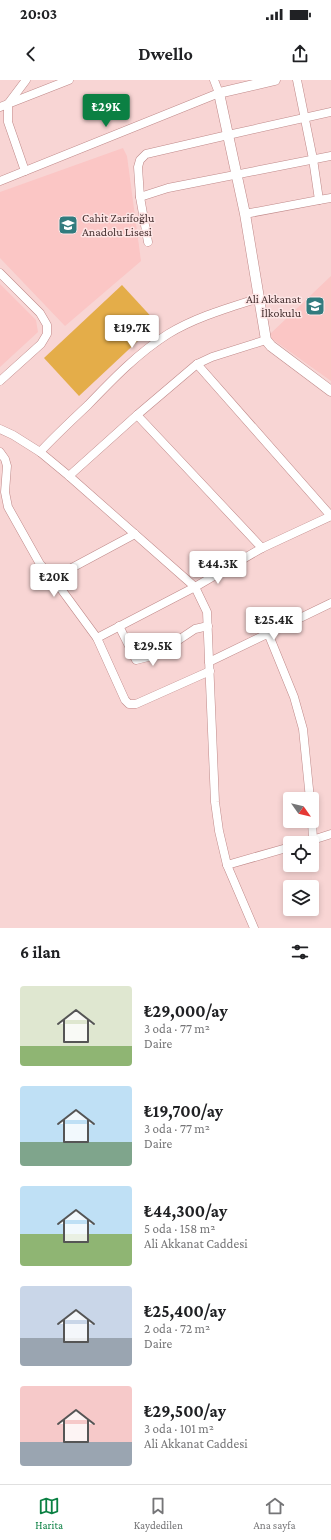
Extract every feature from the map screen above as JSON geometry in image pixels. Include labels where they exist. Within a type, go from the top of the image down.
[{"type":"street","points":[[4,106],[26,80]]},
{"type":"street","points":[[4,106],[69,80]]},
{"type":"street","points":[[214,80],[219,93],[245,214],[266,340],[271,346],[330,390]]},
{"type":"street","points":[[0,181],[219,93],[249,83],[275,80]]},
{"type":"street","points":[[298,80],[319,200]]},
{"type":"street","points":[[4,106],[25,171]]},
{"type":"street","points":[[148,242],[140,196],[138,167],[140,160],[146,154],[331,112]]},
{"type":"street","points":[[140,196],[168,188],[331,156]]},
{"type":"street","points":[[245,214],[331,198]]},
{"type":"street","points":[[0,273],[40,314],[47,324],[47,334],[41,344],[0,381]]},
{"type":"street","points":[[40,452],[135,359],[160,340],[169,334],[211,314],[259,298]]},
{"type":"street","points":[[70,476],[137,415],[197,364],[212,357],[266,340]]},
{"type":"street","points":[[97,638],[195,587],[262,548],[331,516],[197,364]]},
{"type":"street","points":[[137,415],[262,548]]},
{"type":"street","points":[[0,429],[40,452],[70,476],[195,587],[207,612],[215,802],[219,831],[227,865],[254,928]]},
{"type":"street","points":[[0,452],[5,459],[5,492],[8,507],[40,564],[53,578],[97,638],[129,704],[136,704],[210,671]]},
{"type":"street","points":[[53,578],[135,534]]},
{"type":"street","points":[[209,662],[331,603]]},
{"type":"street","points":[[119,626],[136,660],[156,655],[195,629],[208,626]]},
{"type":"street","points":[[268,633],[294,697],[304,729],[309,792]]},
{"type":"street","points":[[319,838],[331,834]]},
{"type":"street","points":[[227,865],[283,849]]},
{"type":"shaded area","name":"Cahit Zarifoğlu Anadolu Lisesi","points":[[123,148],[127,156],[141,261],[65,326],[0,258],[0,192]]},
{"type":"shaded area","name":"Ali Akkanat İlkokulu","points":[[331,276],[331,381],[268,336]]},
{"type":"shaded area","points":[[0,284],[36,320],[38,332],[0,367]]},
{"type":"shaded area","points":[[122,285],[157,323],[79,396],[44,358]]},
{"type":"place","name":"Cahit Zarifoğlu Anadolu Lisesi","points":[[68,225]]},
{"type":"place","name":"Ali Akkanat İlkokulu","points":[[315,306]]}]
